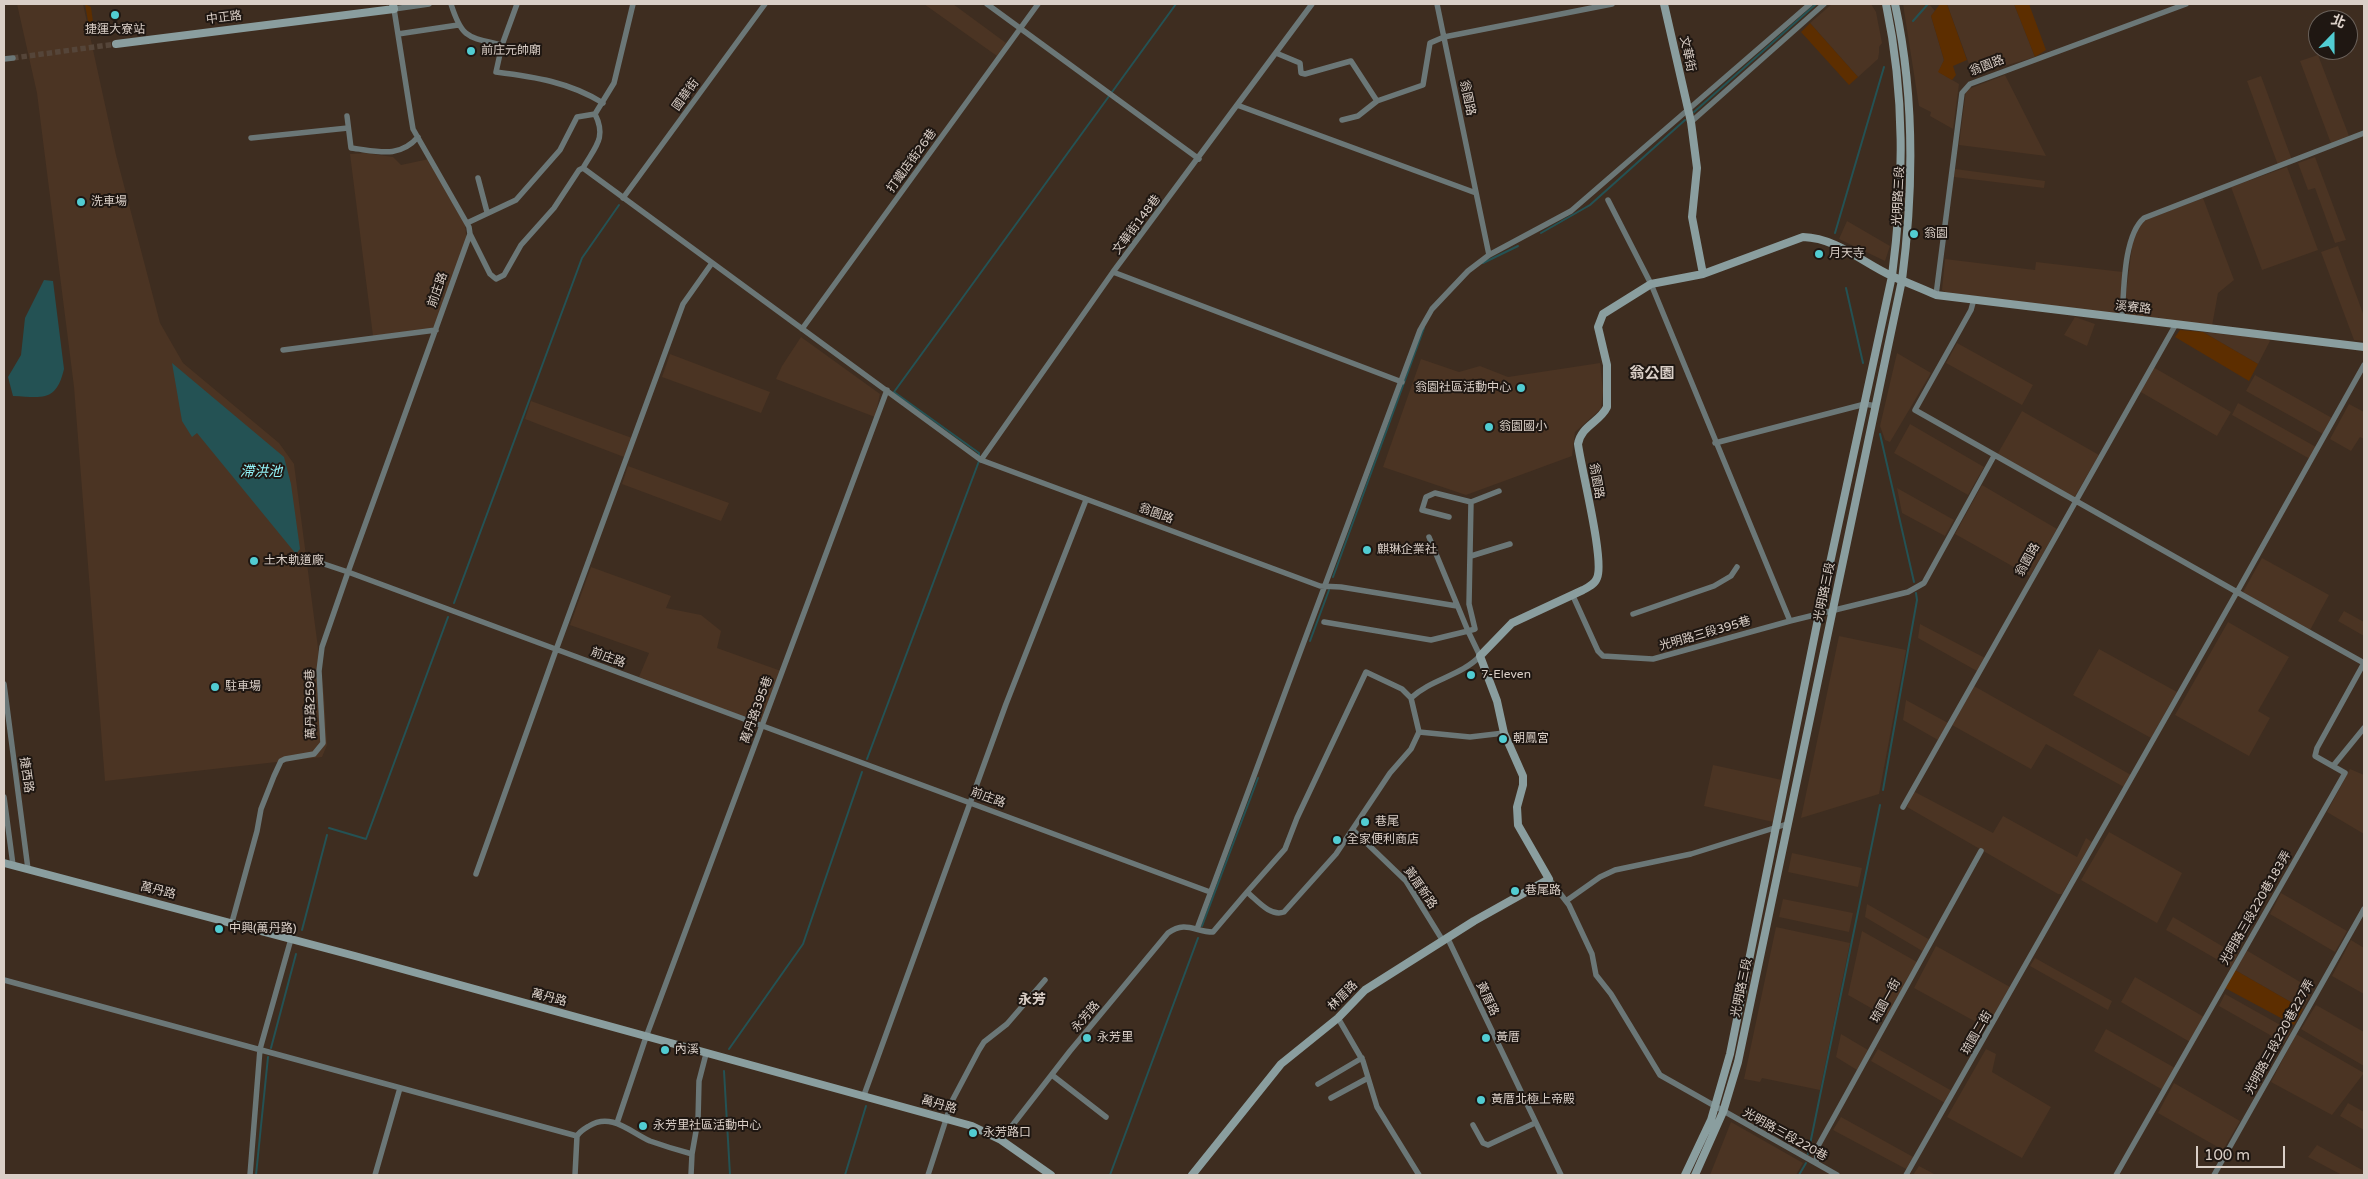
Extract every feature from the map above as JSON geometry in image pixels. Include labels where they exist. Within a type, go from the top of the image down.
[{"type":"street","points":[[428,4],[394,6],[411,117],[418,137],[467,223],[470,234],[490,274],[496,279],[504,275],[521,245],[542,223],[579,170],[583,168],[601,134],[601,126],[595,114]]},
{"type":"street","points":[[451,4],[458,25],[466,35],[502,45]]},
{"type":"street","points":[[517,4],[502,45],[496,72],[556,81],[602,103]]},
{"type":"street","points":[[467,223],[516,200],[560,150],[577,117],[595,114],[614,83],[633,4]]},
{"type":"street","name":"國華街","points":[[623,198],[766,4]]},
{"type":"street","points":[[987,4],[1199,159]]},
{"type":"street","name":"打鐵店街26巷","points":[[802,329],[1038,4]]},
{"type":"street","name":"文華街148巷","points":[[979,458],[1312,4]]},
{"type":"street","name":"翁園路","points":[[1437,4],[1489,255]]},
{"type":"street","points":[[1342,120],[1358,116],[1377,101],[1423,85],[1430,43],[1444,37],[1612,4]]},
{"type":"street","name":"文華街","points":[[1664,4],[1687,109]]},
{"type":"street","points":[[1247,892],[1271,912],[1284,912],[1354,831],[1390,773],[1411,749],[1419,732],[1412,698],[1402,689],[1366,672],[1297,818],[1289,842],[1231,910],[1217,930],[1208,932],[1197,929],[1420,330],[1432,309],[1450,288],[1489,255],[1571,211],[1810,4]]},
{"type":"street","points":[[1691,122],[1824,4]]},
{"type":"street","name":"光明路三段","points":[[1685,1175],[1716,1107],[1730,1054],[1819,614],[1892,276],[1899,222],[1902,162],[1899,88],[1893,39],[1886,4]]},
{"type":"street","name":"光明路三段","points":[[1695,1175],[1723,1112],[1738,1062],[1902,280],[1910,222],[1912,159],[1903,37],[1895,4]]},
{"type":"street","name":"翁園路","points":[[1936,295],[1949,182],[1962,93],[1965,88],[1970,84],[2186,4]]},
{"type":"street","name":"中正路","points":[[116,44],[394,6]]},
{"type":"street","points":[[398,34],[458,25]]},
{"type":"street","points":[[1276,53],[1295,60],[1300,64],[1301,73],[1305,74],[1350,62],[1377,101]]},
{"type":"street","points":[[4,59],[13,58]]},
{"type":"street","points":[[1238,105],[1476,193]]},
{"type":"street","points":[[1687,109],[1691,122],[1697,168],[1692,217],[1703,274]]},
{"type":"street","points":[[347,116],[351,148],[402,151],[410,146],[418,137]]},
{"type":"street","points":[[251,138],[348,128]]},
{"type":"street","points":[[2122,318],[2130,245],[2134,230],[2144,218],[2364,133]]},
{"type":"street","name":"翁園路","points":[[583,168],[979,458],[1086,500],[1320,586],[1457,606]]},
{"type":"street","points":[[478,178],[488,212]]},
{"type":"street","points":[[1608,200],[1651,284],[1790,621]]},
{"type":"street","name":"前庄路","points":[[470,234],[348,572],[1210,892]]},
{"type":"street","name":"翁園路","points":[[1412,698],[1419,691],[1445,679],[1474,662],[1512,623],[1573,596],[1594,583],[1600,571],[1589,493],[1578,444],[1583,431],[1604,413],[1607,407],[1606,365],[1598,327],[1603,314],[1651,284],[1703,274],[1803,237],[1829,241],[1902,280]]},
{"type":"street","points":[[476,874],[683,304],[712,263]]},
{"type":"street","points":[[1114,272],[1402,382]]},
{"type":"street","name":"溪寮路","points":[[1902,280],[1936,295],[2364,346]]},
{"type":"street","points":[[1974,300],[1971,310],[1914,410],[2364,663]]},
{"type":"street","name":"翁園路","points":[[1903,807],[2074,501],[2176,324]]},
{"type":"street","points":[[283,350],[436,330]]},
{"type":"street","points":[[2236,592],[2364,365]]},
{"type":"street","name":"萬丹路395巷","points":[[617,1123],[646,1037],[887,390]]},
{"type":"street","points":[[1715,443],[1865,404],[1876,406]]},
{"type":"street","points":[[1819,614],[1908,592],[1920,587],[1994,456]]},
{"type":"street","points":[[1449,516],[1422,510],[1426,497],[1435,493],[1471,502],[1498,491]]},
{"type":"street","points":[[864,1095],[970,803],[1086,500]]},
{"type":"street","points":[[1324,622],[1431,640],[1475,629],[1469,604],[1471,502]]},
{"type":"street","points":[[1429,537],[1480,656],[1497,702],[1504,733],[1522,776],[1524,785],[1517,806],[1518,825],[1549,879],[1566,901],[1592,954],[1596,975],[1611,994],[1660,1074],[1723,1112]]},
{"type":"street","points":[[1471,556],[1510,544]]},
{"type":"street","points":[[302,556],[348,572]]},
{"type":"street","points":[[1634,614],[1714,586],[1731,576],[1737,567]]},
{"type":"street","name":"萬丹路259巷","points":[[232,922],[257,831],[261,809],[281,762],[314,754],[323,742],[319,672],[322,647],[348,572]]},
{"type":"street","name":"琉園二街","points":[[1906,1175],[2064,899],[2236,592]]},
{"type":"street","name":"光明路三段395巷","points":[[1573,596],[1598,651],[1603,656],[1653,659],[1819,614]]},
{"type":"street","name":"光明路三段220巷183弄","points":[[2116,1175],[2345,773],[2315,756],[2317,748],[2364,663]]},
{"type":"street","name":"捷西路","points":[[4,684],[28,869]]},
{"type":"street","points":[[2333,766],[2364,728]]},
{"type":"street","points":[[1419,732],[1470,737],[1504,733]]},
{"type":"street","name":"捷西路","points":[[4,797],[13,865]]},
{"type":"street","points":[[1566,901],[1600,877],[1615,870],[1691,854],[1788,824]]},
{"type":"street","name":"黃厝新路","points":[[1354,831],[1406,881],[1445,940]]},
{"type":"street","name":"琉園一街","points":[[1816,1163],[1818,1146],[1981,851]]},
{"type":"street","points":[[4,863],[13,865]]},
{"type":"street","name":"萬丹路","points":[[13,865],[292,938],[972,1126],[1001,1140],[1051,1175]]},
{"type":"street","name":"林厝路","points":[[1192,1175],[1281,1064],[1338,1018],[1365,990],[1474,921],[1549,879]]},
{"type":"street","name":"光明路三段220巷227弄","points":[[2214,1175],[2364,909]]},
{"type":"street","name":"永芳路","points":[[1001,1140],[1168,933],[1180,927],[1197,929]]},
{"type":"street","points":[[250,1175],[260,1049],[292,938]]},
{"type":"street","name":"黃厝路","points":[[1445,940],[1559,1174]]},
{"type":"street","points":[[4,980],[577,1136]]},
{"type":"street","points":[[928,1175],[945,1119],[960,1084],[984,1042],[1006,1024],[1045,980]]},
{"type":"street","points":[[1338,1018],[1362,1058],[1376,1107],[1419,1175]]},
{"type":"street","points":[[691,1175],[692,1154],[698,1120],[699,1081],[706,1054]]},
{"type":"street","points":[[1318,1084],[1362,1058]]},
{"type":"street","points":[[1052,1075],[1106,1117]]},
{"type":"street","points":[[1331,1098],[1368,1078]]},
{"type":"street","points":[[375,1175],[400,1088]]},
{"type":"street","name":"光明路三段220巷","points":[[1723,1112],[1837,1175]]},
{"type":"street","points":[[575,1175],[577,1136],[579,1132],[603,1120],[617,1123],[648,1140],[692,1154]]},
{"type":"street","points":[[1473,1125],[1483,1144],[1488,1145],[1535,1123]]},
{"type":"shaded area","points":[[17,4],[83,4],[116,155],[160,323],[183,363],[279,443],[294,464],[324,694],[327,745],[322,757],[105,781],[74,387],[37,93]]},
{"type":"shaded area","points":[[85,4],[91,7],[93,22],[89,27]]},
{"type":"shaded area","points":[[924,4],[953,4],[1006,43],[997,56]]},
{"type":"shaded area","points":[[1832,4],[1871,4],[1876,12],[1882,43],[1879,47],[1878,59],[1858,77],[1810,23]]},
{"type":"shaded area","points":[[1903,4],[1929,4],[1935,11],[1931,16],[1944,60],[1939,72],[1959,84],[1953,129],[1930,116],[1931,112],[1919,106]]},
{"type":"shaded area","points":[[1940,4],[1947,4],[1967,60],[1953,66],[1956,75],[1952,80],[1938,72],[1944,60],[1931,16]]},
{"type":"shaded area","points":[[1947,4],[2014,4],[2035,57],[1973,75]]},
{"type":"shaded area","points":[[2014,4],[2029,4],[2046,50],[2035,57]]},
{"type":"shaded area","points":[[1810,23],[1858,77],[1849,85],[1801,32]]},
{"type":"shaded area","points":[[2308,58],[2308,60],[2320,60],[2349,136],[2332,146],[2300,61]]},
{"type":"shaded area","points":[[2005,75],[2046,156],[1959,145],[1966,90]]},
{"type":"shaded area","points":[[2261,76],[2292,160],[2278,165],[2247,81]]},
{"type":"shaded area","points":[[365,153],[393,157],[401,165],[429,159],[465,225],[467,242],[436,328],[373,336],[350,154]]},
{"type":"shaded area","points":[[2315,157],[2346,240],[2335,243],[2315,188],[2308,190],[2298,163]]},
{"type":"shaded area","points":[[2287,167],[2318,250],[2262,270],[2231,187]]},
{"type":"shaded area","points":[[1955,169],[2045,181],[2044,188],[1954,177]]},
{"type":"shaded area","points":[[2203,198],[2234,280],[2218,293],[2212,326],[2126,315],[2124,310],[2134,231],[2138,223]]},
{"type":"shaded area","points":[[1847,221],[1890,246],[1885,261],[1839,239]]},
{"type":"shaded area","points":[[2338,246],[2364,316],[2364,341],[2354,340],[2321,252]]},
{"type":"shaded area","points":[[1945,259],[2035,270],[2036,262],[2123,272],[2119,311],[2117,314],[1945,292],[1942,290]]},
{"type":"shaded area","points":[[2075,317],[2095,324],[2087,346],[2064,335]]},
{"type":"shaded area","points":[[2180,330],[2203,332],[2258,364],[2249,381],[2175,337]]},
{"type":"shaded area","points":[[2203,332],[2268,339],[2270,341],[2258,364]]},
{"type":"shaded area","points":[[801,337],[880,394],[875,417],[776,379]]},
{"type":"shaded area","points":[[1957,343],[2033,385],[2022,405],[1946,363]]},
{"type":"shaded area","points":[[1897,353],[1931,373],[1890,442],[1885,440],[1880,426]]},
{"type":"shaded area","points":[[670,354],[770,392],[761,413],[662,377]]},
{"type":"shaded area","name":"翁園國小","points":[[1421,359],[1459,372],[1480,366],[1508,377],[1600,363],[1603,391],[1601,409],[1575,432],[1572,456],[1466,495],[1383,467]]},
{"type":"shaded area","points":[[2153,367],[2231,412],[2217,436],[2139,391]]},
{"type":"shaded area","points":[[2255,375],[2332,418],[2323,434],[2246,391]]},
{"type":"shaded area","points":[[531,401],[632,438],[624,457],[525,419]]},
{"type":"shaded area","points":[[2238,403],[2316,447],[2310,459],[2232,415]]},
{"type":"shaded area","points":[[2349,404],[2364,412],[2364,439],[2360,437],[2351,451],[2330,439]]},
{"type":"shaded area","points":[[2022,411],[2099,455],[2074,498],[1997,455]]},
{"type":"shaded area","points":[[1910,424],[1984,467],[1968,495],[1894,453]]},
{"type":"shaded area","points":[[628,466],[729,503],[721,521],[622,484]]},
{"type":"shaded area","points":[[1982,485],[2057,529],[2030,576],[1955,534]]},
{"type":"shaded area","points":[[1897,488],[1954,520],[1945,536],[1902,513]]},
{"type":"shaded area","points":[[2262,558],[2329,595],[2309,632],[2243,592]]},
{"type":"shaded area","points":[[591,567],[671,596],[666,608],[701,615],[721,631],[717,648],[781,671],[763,724],[639,677],[649,653],[570,625]]},
{"type":"shaded area","points":[[2344,611],[2364,622],[2364,636],[2338,621]]},
{"type":"shaded area","points":[[2228,622],[2289,657],[2258,711],[2270,718],[2249,756],[2175,715]]},
{"type":"shaded area","points":[[1920,624],[1985,658],[1977,671],[1918,638]]},
{"type":"shaded area","points":[[1839,636],[1906,650],[1879,794],[1801,818]]},
{"type":"shaded area","points":[[2099,649],[2177,692],[2151,738],[2073,695]]},
{"type":"shaded area","points":[[1974,686],[2131,775],[2124,787],[2046,744],[2031,769],[1952,725]]},
{"type":"shaded area","points":[[1906,700],[1948,723],[1938,740],[1903,720]]},
{"type":"shaded area","points":[[1713,765],[1782,780],[1773,822],[1704,806]]},
{"type":"shaded area","points":[[2350,769],[2364,775],[2364,834],[2327,812]]},
{"type":"shaded area","points":[[1913,791],[1993,833],[2003,816],[2077,857],[2086,838],[2092,842],[2062,894],[2058,894],[1907,807]]},
{"type":"shaded area","points":[[2109,832],[2182,873],[2157,923],[2081,880]]},
{"type":"shaded area","points":[[1792,853],[1862,868],[1858,887],[1788,872]]},
{"type":"shaded area","points":[[2281,893],[2347,931],[2335,952],[2270,914]]},
{"type":"shaded area","points":[[1783,899],[1853,913],[1849,932],[1779,917]]},
{"type":"shaded area","points":[[1867,904],[1930,940],[1924,952],[1865,917]]},
{"type":"shaded area","points":[[2173,917],[2237,955],[2232,968],[2166,930]]},
{"type":"shaded area","points":[[1776,927],[1850,943],[1820,1090],[1762,1078],[1760,1082],[1744,1079]]},
{"type":"shaded area","points":[[1862,931],[1917,962],[1887,1017],[1848,995]]},
{"type":"shaded area","points":[[2351,940],[2364,948],[2364,994],[2332,976]]},
{"type":"shaded area","points":[[1936,946],[2010,987],[1987,1028],[1914,988]]},
{"type":"shaded area","points":[[2246,950],[2312,989],[2303,1009],[2235,970]]},
{"type":"shaded area","points":[[2035,958],[2112,1001],[2108,1010],[2030,966]]},
{"type":"shaded area","points":[[2235,970],[2303,1009],[2294,1025],[2225,988]]},
{"type":"shaded area","points":[[2135,977],[2204,1017],[2190,1042],[2121,1002]]},
{"type":"shaded area","points":[[2225,994],[2291,1031],[2284,1043],[2219,1006]]},
{"type":"shaded area","points":[[2316,1005],[2364,1032],[2364,1066],[2301,1029]]},
{"type":"shaded area","points":[[2106,1029],[2175,1068],[2163,1090],[2094,1051]]},
{"type":"shaded area","points":[[1841,1034],[1868,1050],[1857,1070],[1836,1057]]},
{"type":"shaded area","points":[[2296,1034],[2364,1073],[2332,1115],[2271,1082]]},
{"type":"shaded area","points":[[1878,1049],[1952,1091],[1945,1103],[1871,1061]]},
{"type":"shaded area","points":[[1986,1049],[1996,1054],[1992,1072],[2051,1107],[2022,1158],[1947,1117]]},
{"type":"shaded area","points":[[2174,1083],[2240,1121],[2223,1150],[2158,1113]]},
{"type":"shaded area","points":[[2348,1103],[2364,1112],[2364,1130],[2340,1116]]},
{"type":"shaded area","points":[[1841,1117],[1915,1158],[1908,1170],[1833,1130]]},
{"type":"shaded area","points":[[1731,1122],[1803,1163],[1796,1175],[1710,1175]]},
{"type":"shaded area","points":[[2317,1145],[2364,1171],[2364,1175],[2342,1175],[2308,1157]]},
{"type":"shaded area","points":[[1919,1166],[1936,1175],[1913,1175]]},
{"type":"water","points":[[44,280],[53,281],[64,369],[57,388],[52,393],[40,397],[13,396],[8,377],[21,355],[25,318]]},
{"type":"water","name":"滯洪池","points":[[172,363],[284,457],[291,484],[300,549],[296,554],[197,433],[192,437],[182,421]]},
{"type":"waterway","points":[[979,456],[979,453],[894,392],[1176,4]]},
{"type":"waterway","points":[[1694,112],[1816,4]]},
{"type":"waterway","points":[[1913,21],[1928,4]]},
{"type":"waterway","points":[[1835,233],[1884,67]]},
{"type":"waterway","points":[[1541,233],[1590,205],[1685,120]]},
{"type":"waterway","points":[[454,603],[582,258],[619,205]]},
{"type":"waterway","points":[[1483,263],[1518,246]]},
{"type":"waterway","points":[[1846,288],[1863,363]]},
{"type":"waterway","points":[[1333,577],[1424,328]]},
{"type":"waterway","points":[[1880,434],[1914,582]]},
{"type":"waterway","points":[[867,759],[979,461]]},
{"type":"waterway","points":[[1310,641],[1329,590]]},
{"type":"waterway","points":[[1883,790],[1917,600],[1916,593]]},
{"type":"waterway","points":[[329,828],[366,839],[448,617]]},
{"type":"waterway","points":[[729,1049],[803,944],[862,772]]},
{"type":"waterway","points":[[1202,926],[1258,778]]},
{"type":"waterway","points":[[1808,1154],[1880,805]]},
{"type":"waterway","points":[[302,930],[327,835]]},
{"type":"waterway","points":[[1110,1175],[1198,938]]},
{"type":"waterway","points":[[271,1048],[296,954]]},
{"type":"waterway","points":[[256,1175],[268,1057]]},
{"type":"waterway","points":[[724,1071],[730,1175]]},
{"type":"waterway","points":[[845,1175],[866,1106]]},
{"type":"waterway","points":[[1799,1175],[1806,1163]]},
{"type":"tunnel","points":[[13,58],[116,44]]},
{"type":"place","name":"捷運大寮站","points":[[115,15]]},
{"type":"place","name":"前庄元帥廟","points":[[471,51]]},
{"type":"place","name":"洗車場","points":[[81,202]]},
{"type":"place","name":"翁園","points":[[1914,234]]},
{"type":"place","name":"月天寺","points":[[1819,254]]},
{"type":"place","name":"翁園社區活動中心","points":[[1521,388]]},
{"type":"place","name":"翁園國小","points":[[1489,427]]},
{"type":"place","name":"麒琳企業社","points":[[1367,550]]},
{"type":"place","name":"土木軌道廠","points":[[254,561]]},
{"type":"place","name":"7-Eleven","points":[[1471,675]]},
{"type":"place","name":"駐車場","points":[[215,687]]},
{"type":"place","name":"朝鳳宮","points":[[1503,739]]},
{"type":"place","name":"巷尾","points":[[1365,822]]},
{"type":"place","name":"全家便利商店","points":[[1337,840]]},
{"type":"place","name":"巷尾路","points":[[1515,891]]},
{"type":"place","name":"中興(萬丹路)","points":[[219,929]]},
{"type":"place","name":"永芳里","points":[[1087,1038]]},
{"type":"place","name":"黃厝","points":[[1486,1038]]},
{"type":"place","name":"內溪","points":[[665,1050]]},
{"type":"place","name":"黃厝北極上帝殿","points":[[1481,1100]]},
{"type":"place","name":"永芳里社區活動中心","points":[[643,1126]]},
{"type":"place","name":"永芳路口","points":[[973,1133]]},
{"type":"district","name":"翁公園","points":[[1652,374]]},
{"type":"district","name":"永芳","points":[[1032,1000]]}]
